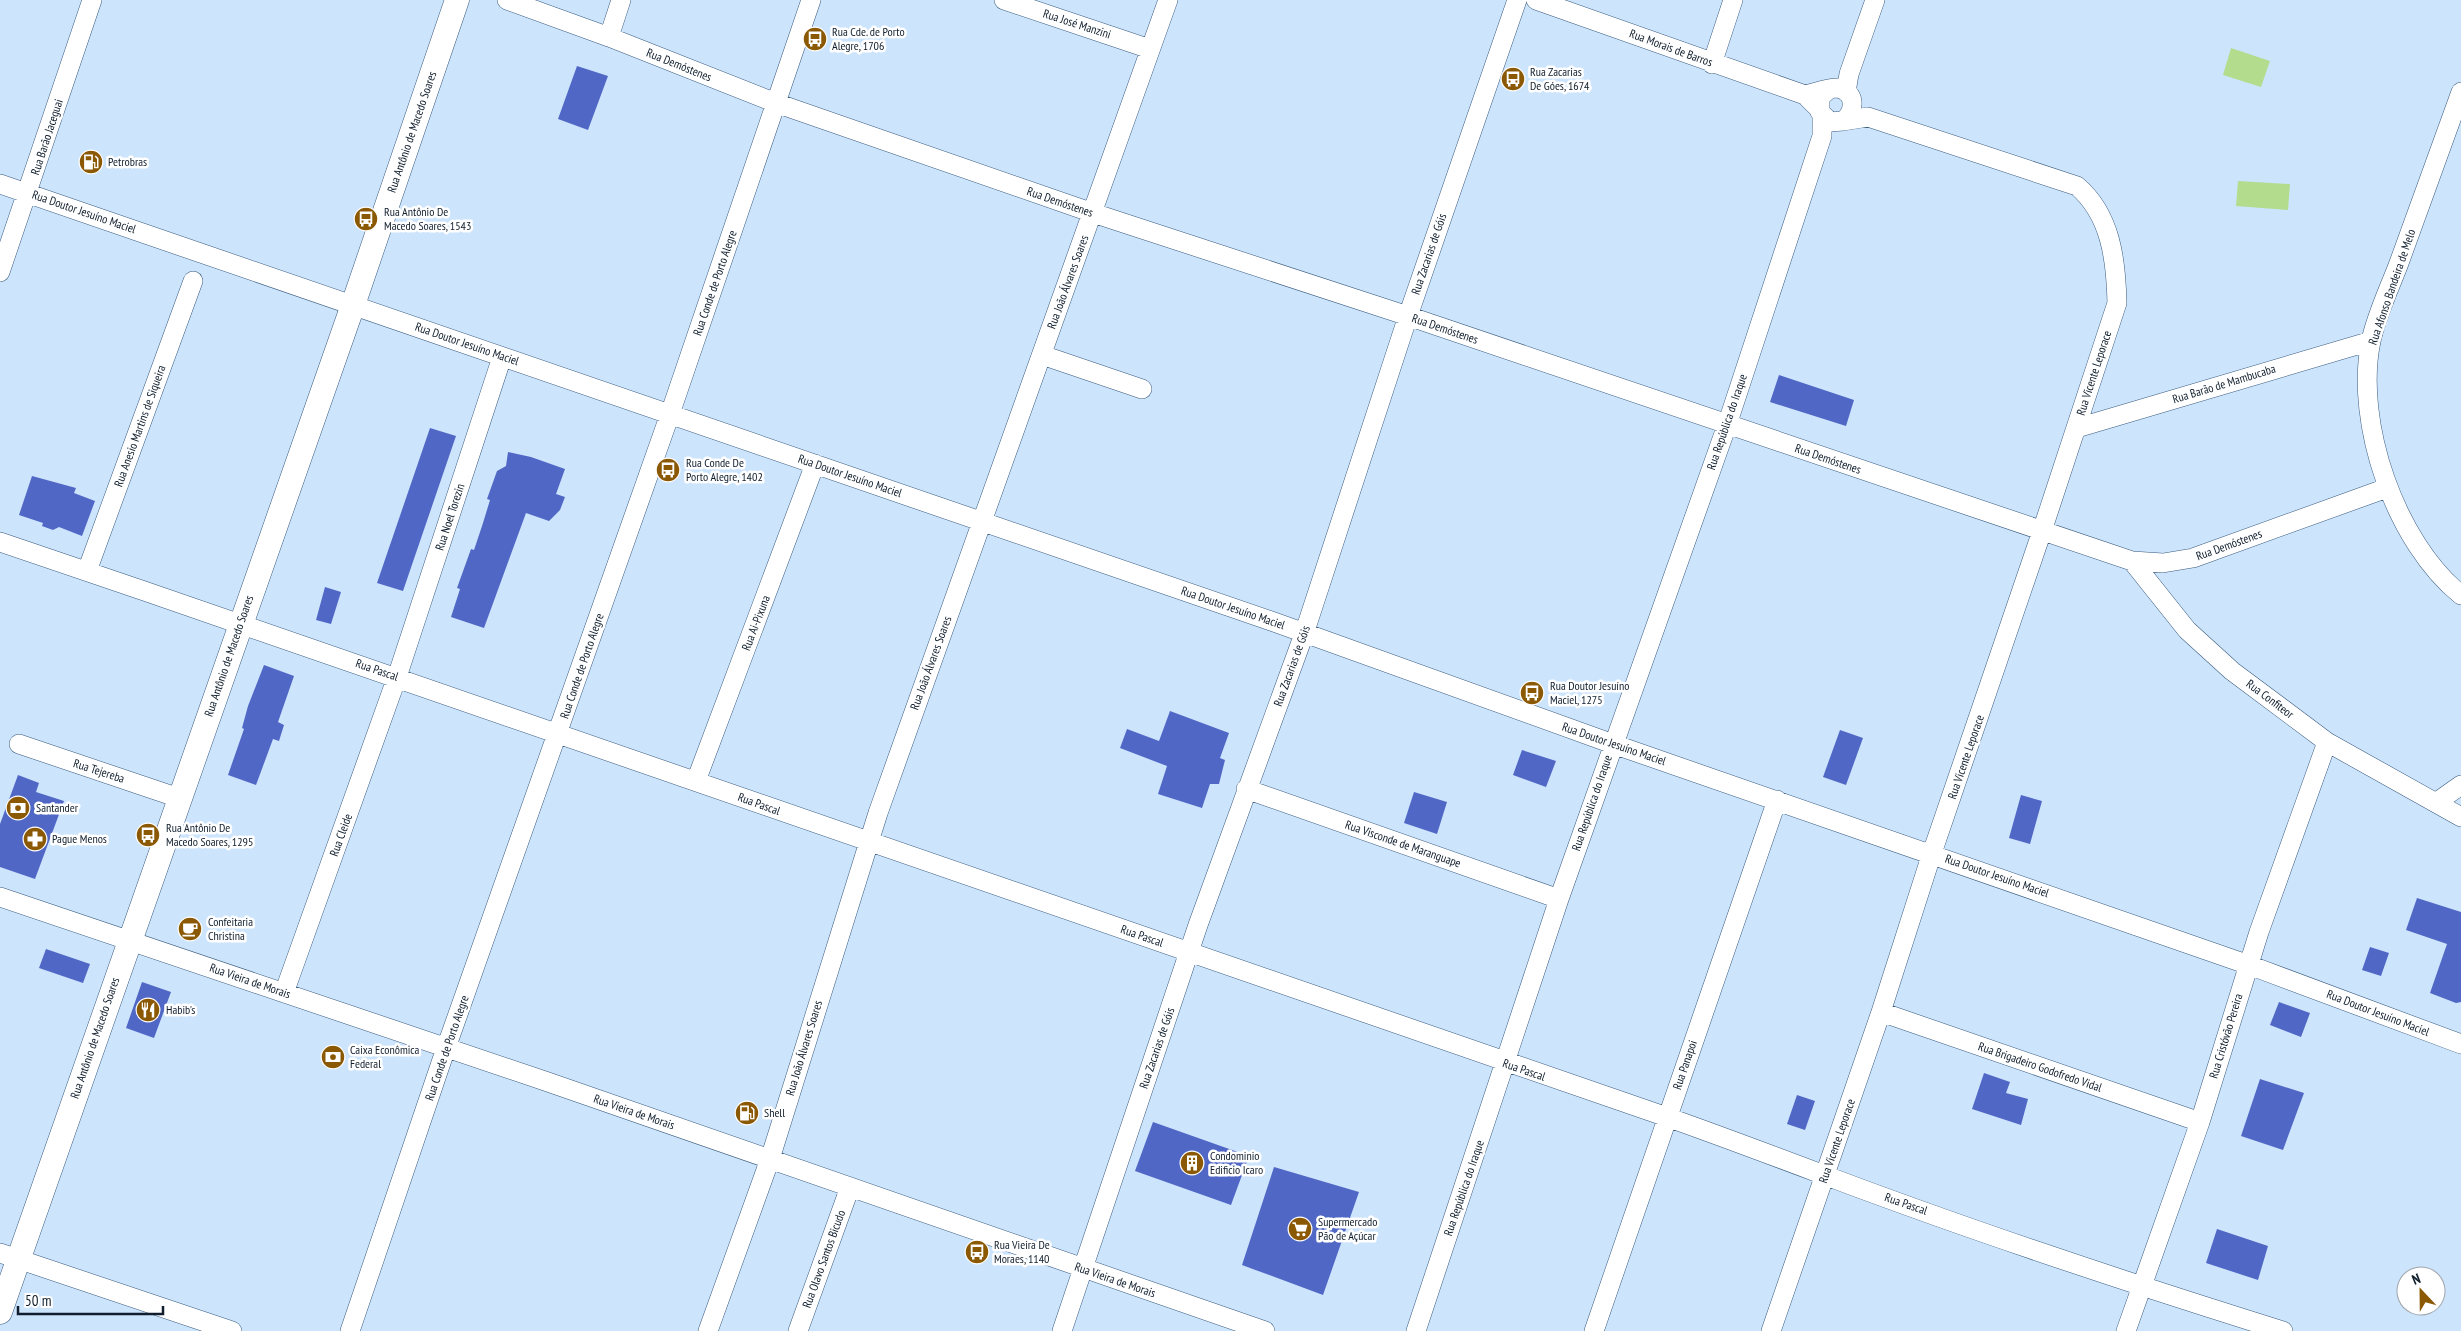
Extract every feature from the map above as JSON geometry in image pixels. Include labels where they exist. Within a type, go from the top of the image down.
[{"type":"main road","name":"Rua Antônio de Macedo Soares","points":[[0,1312],[9,1256],[130,940],[353,305],[457,0]]},
{"type":"street","name":"Rua Barão Jaceguai","points":[[0,272],[92,0]]},
{"type":"street","name":"Rua Demóstenes","points":[[507,0],[609,37],[776,103],[1093,213],[1408,316],[2132,561],[2163,563],[2193,558],[2387,488]]},
{"type":"street","points":[[609,37],[621,0]]},
{"type":"street","name":"Rua Conde de Porto Alegre","points":[[350,1331],[446,1048],[559,732],[812,0]]},
{"type":"street","name":"Rua José Manzini","points":[[1004,0],[1150,49]]},
{"type":"street","name":"Rua João Álvares Soares","points":[[708,1331],[770,1159],[868,843],[1168,0]]},
{"type":"street","name":"Rua Zacarias de Góis","points":[[1062,1331],[1246,789],[1304,634],[1408,316],[1517,0]]},
{"type":"street","name":"Rua Morais de Barros","points":[[1536,0],[1712,64],[1824,117],[1868,117],[2078,186]]},
{"type":"street","points":[[1712,64],[1733,0]]},
{"type":"street","points":[[1824,117],[1842,88],[1875,0]]},
{"type":"street","name":"Rua Morais de Barros","points":[[1842,88],[1868,117]]},
{"type":"street","name":"Rua República do Iraque","points":[[1416,1331],[1506,1064],[1559,899],[1727,425],[1824,117],[1851,113],[1842,88]]},
{"type":"street","name":"Rua Afonso Bandeira de Melo","points":[[2461,92],[2371,341],[2368,389],[2371,425],[2387,488],[2422,554],[2448,585],[2461,595]]},
{"type":"street","name":"Rua Doutor Jesuíno Maciel","points":[[0,184],[815,464],[1613,744],[1932,853],[2249,965],[2461,1044]]},
{"type":"street","name":"Rua Vicente Leporace","points":[[1772,1331],[1881,1012],[1932,853],[2042,531],[2117,303],[2116,271],[2112,242],[2091,198],[2078,186]]},
{"type":"street","name":"Rua Anesio Martins de Siqueira","points":[[87,572],[193,281]]},
{"type":"street","name":"Rua Barão de Mambucaba","points":[[2076,428],[2371,341]]},
{"type":"street","points":[[1042,356],[1142,389]]},
{"type":"street","name":"Rua Noel Torezin","points":[[398,677],[502,357]]},
{"type":"street","name":"Rua Ai-Pixuna","points":[[696,781],[815,464]]},
{"type":"street","name":"Rua Pascal","points":[[0,542],[559,732],[868,843],[1506,1064],[1666,1117],[2140,1287],[2283,1331]]},
{"type":"street","name":"Rua Confiteor","points":[[2132,561],[2187,630],[2209,652],[2327,742],[2461,817]]},
{"type":"street","name":"Rua Cleide","points":[[284,993],[398,677]]},
{"type":"street","name":"Rua Cristóvão Pereira","points":[[2126,1331],[2200,1122],[2249,965],[2327,742]]},
{"type":"street","name":"Rua Tejereba","points":[[19,744],[180,798]]},
{"type":"street","points":[[2437,802],[2461,786]]},
{"type":"street","name":"Rua Visconde de Maranguape","points":[[1246,789],[1559,899]]},
{"type":"street","name":"Rua Panapoi","points":[[1594,1331],[1666,1117],[1777,800]]},
{"type":"street","name":"Rua Vieira de Morais","points":[[0,897],[770,1159],[1082,1269],[1224,1324],[1265,1331]]},
{"type":"street","name":"Rua Brigadeiro Godofredo Vidal","points":[[1881,1012],[2200,1122]]},
{"type":"street","name":"Rua Olavo Santos Bicudo","points":[[798,1331],[850,1187]]},
{"type":"street","points":[[9,1256],[232,1331]]},
{"type":"green space","points":[[2231,48],[2270,61],[2261,87],[2223,75]]},
{"type":"green space","points":[[2238,181],[2290,184],[2288,210],[2236,206]]},
{"type":"building","points":[[577,66],[608,76],[588,130],[558,119]]},
{"type":"building","points":[[1779,375],[1854,400],[1846,426],[1770,402]]},
{"type":"building","points":[[430,428],[456,436],[403,591],[377,583]]},
{"type":"building","points":[[508,452],[531,457],[565,469],[556,494],[565,497],[560,510],[549,521],[526,513],[484,628],[451,617],[460,589],[457,588],[471,549],[474,550],[483,523],[490,500],[487,499],[497,471],[506,466]]},
{"type":"building","points":[[32,476],[76,488],[74,493],[95,501],[82,536],[59,527],[53,530],[42,526],[43,523],[19,515]]},
{"type":"building","points":[[325,587],[341,592],[331,624],[316,620]]},
{"type":"building","points":[[264,665],[294,676],[278,722],[284,725],[279,741],[273,739],[256,785],[228,775],[244,729],[242,728],[248,706]]},
{"type":"building","points":[[1170,711],[1229,733],[1220,758],[1225,760],[1219,784],[1210,784],[1202,808],[1158,794],[1167,766],[1120,748],[1127,729],[1159,741]]},
{"type":"building","points":[[1840,730],[1863,738],[1846,785],[1823,777]]},
{"type":"building","points":[[1522,750],[1556,761],[1546,787],[1513,775]]},
{"type":"building","points":[[18,775],[39,783],[36,792],[64,801],[35,879],[0,867],[0,824]]},
{"type":"building","points":[[1414,792],[1447,802],[1437,834],[1404,823]]},
{"type":"building","points":[[2021,795],[2042,801],[2030,844],[2009,838]]},
{"type":"building","points":[[2417,898],[2461,912],[2461,1002],[2456,1003],[2430,993],[2447,944],[2406,930]]},
{"type":"building","points":[[2370,947],[2389,953],[2381,976],[2362,970]]},
{"type":"building","points":[[46,949],[90,964],[83,983],[39,968]]},
{"type":"building","name":"Habib's","points":[[142,982],[171,992],[154,1038],[126,1028]]},
{"type":"building","points":[[2279,1002],[2310,1013],[2301,1037],[2270,1025]]},
{"type":"building","points":[[1984,1073],[2010,1082],[2006,1093],[2028,1099],[2021,1125],[1972,1109]]},
{"type":"building","points":[[2260,1079],[2304,1093],[2283,1150],[2241,1136]]},
{"type":"building","points":[[1797,1095],[1815,1101],[1805,1130],[1787,1124]]},
{"type":"building","name":"Condominio Edificio Icaro","points":[[1153,1122],[1249,1156],[1231,1205],[1135,1171]]},
{"type":"building","name":"Supermercado Pão de Açúcar","points":[[1274,1167],[1359,1192],[1323,1295],[1242,1265]]},
{"type":"building","points":[[2217,1229],[2268,1246],[2258,1280],[2206,1263]]},
{"type":"place","name":"Rua Cde. de Porto Alegre, 1706","points":[[815,39]]},
{"type":"place","name":"Rua Zacarias De Góes, 1674","points":[[1513,79]]},
{"type":"place","name":"Petrobras","points":[[91,162]]},
{"type":"place","name":"Rua Antônio De Macedo Soares, 1543","points":[[366,219]]},
{"type":"place","name":"Rua Conde De Porto Alegre, 1402","points":[[668,470]]},
{"type":"place","name":"Rua Doutor Jesuíno Maciel, 1275","points":[[1532,693]]},
{"type":"place","name":"Santander","points":[[18,808]]},
{"type":"place","name":"Rua Antônio De Macedo Soares, 1295","points":[[148,835]]},
{"type":"place","name":"Pague Menos","points":[[35,839]]},
{"type":"place","name":"Confeitaria Christina","points":[[190,929]]},
{"type":"place","name":"Habib's","points":[[148,1010]]},
{"type":"place","name":"Caixa Econômica Federal","points":[[333,1057]]},
{"type":"place","name":"Shell","points":[[747,1113]]},
{"type":"place","name":"Condominio Edificio Icaro","points":[[1192,1163]]},
{"type":"place","name":"Supermercado Pão de Açúcar","points":[[1300,1229]]},
{"type":"place","name":"Rua Vieira De Moraes, 1140","points":[[977,1252]]}]
